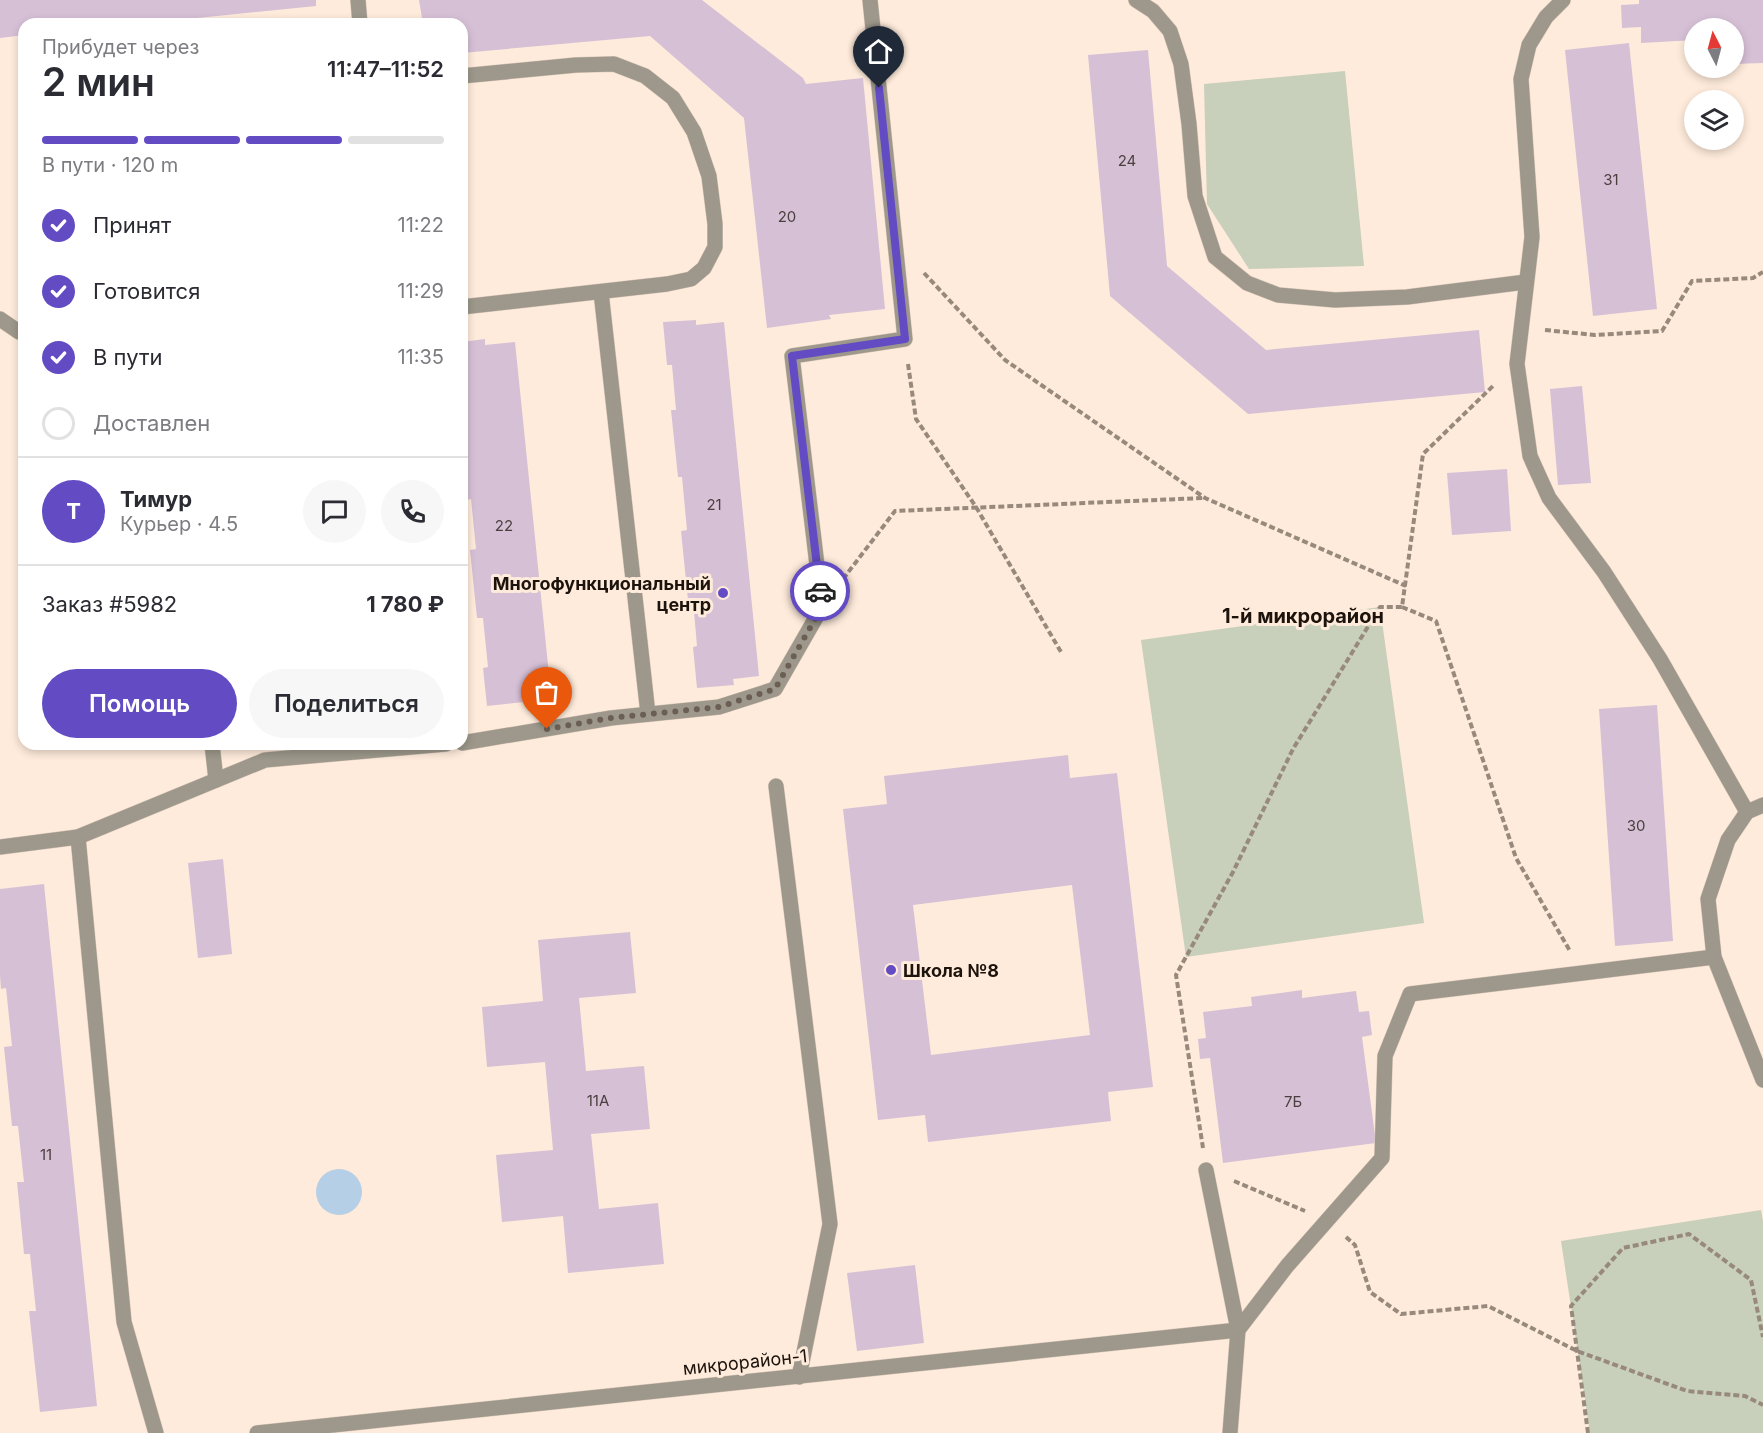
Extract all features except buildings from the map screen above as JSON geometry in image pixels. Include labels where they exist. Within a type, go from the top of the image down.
[{"type":"lane","points":[[357,0],[359,18]]},
{"type":"lane","points":[[468,742],[610,718],[719,707],[775,689],[822,607],[792,356],[905,339],[870,0]]},
{"type":"lane","points":[[1136,0],[1153,11],[1170,31],[1181,64],[1195,196],[1215,257],[1247,283],[1278,295],[1335,300],[1407,297],[1526,282]]},
{"type":"lane","points":[[1563,0],[1546,17],[1528,45],[1521,79],[1532,237],[1517,364],[1530,456],[1549,498],[1604,572],[1660,659],[1748,812]]},
{"type":"lane","points":[[468,75],[576,65],[614,64],[645,76],[673,98],[694,132],[709,176],[715,224],[715,247],[705,268],[691,279],[667,284],[468,306]]},
{"type":"lane","points":[[601,292],[648,714]]},
{"type":"lane","points":[[0,319],[18,331]]},
{"type":"lane","points":[[213,750],[216,780]]},
{"type":"lane","points":[[0,847],[78,837],[265,760],[372,750]]},
{"type":"lane","points":[[776,786],[830,1224],[799,1377]]},
{"type":"lane","points":[[1763,806],[1748,812],[1728,840],[1708,899],[1714,957],[1763,1080]]},
{"type":"lane","points":[[78,837],[124,1322],[156,1433]]},
{"type":"lane","points":[[1238,1330],[1287,1266],[1382,1158],[1385,1056],[1410,994],[1714,957]]},
{"type":"lane","points":[[1206,1170],[1238,1330],[1230,1433]]},
{"type":"lane","name":"микрорайон-1","points":[[257,1433],[1238,1330]]},
{"type":"path","points":[[895,242],[1005,360],[1205,498],[1406,586]]},
{"type":"path","points":[[1521,327],[1595,335],[1662,331],[1692,280],[1753,278],[1763,272]]},
{"type":"path","points":[[905,339],[916,419],[976,507],[1061,652]]},
{"type":"path","points":[[1402,606],[1423,454],[1517,364]]},
{"type":"path","points":[[822,607],[895,512],[1205,498]]},
{"type":"path","points":[[1583,973],[1516,858],[1436,621],[1402,606],[1380,607],[1293,749],[1233,872],[1176,975],[1206,1170],[1327,1220],[1355,1245],[1370,1292],[1401,1314],[1488,1306],[1577,1351],[1688,1391],[1746,1396],[1763,1405]]},
{"type":"path","points":[[1588,1433],[1571,1305],[1623,1248],[1689,1234],[1751,1280],[1763,1337]]},
{"type":"green space","points":[[1345,71],[1364,266],[1249,269],[1207,204],[1204,84]]},
{"type":"green space","points":[[1380,607],[1424,923],[1186,957],[1141,640]]},
{"type":"green space","points":[[1761,1210],[1763,1221],[1763,1433],[1590,1433],[1561,1241]]},
{"type":"water","points":[[339,1169],[355,1176],[362,1192],[355,1208],[339,1215],[323,1208],[316,1192],[323,1176]]},
{"type":"way so far","points":[[547,729],[610,718],[719,707],[775,689],[822,607],[820,591]]},
{"type":"place","name":"Многофункциональный центр","points":[[723,593]]},
{"type":"place","name":"Школа №8","points":[[891,970]]},
{"type":"district","name":"1-й микрорайон","points":[[1303,616]]},
{"type":"route","points":[[820,591],[792,356],[905,339],[879,88]]}]
